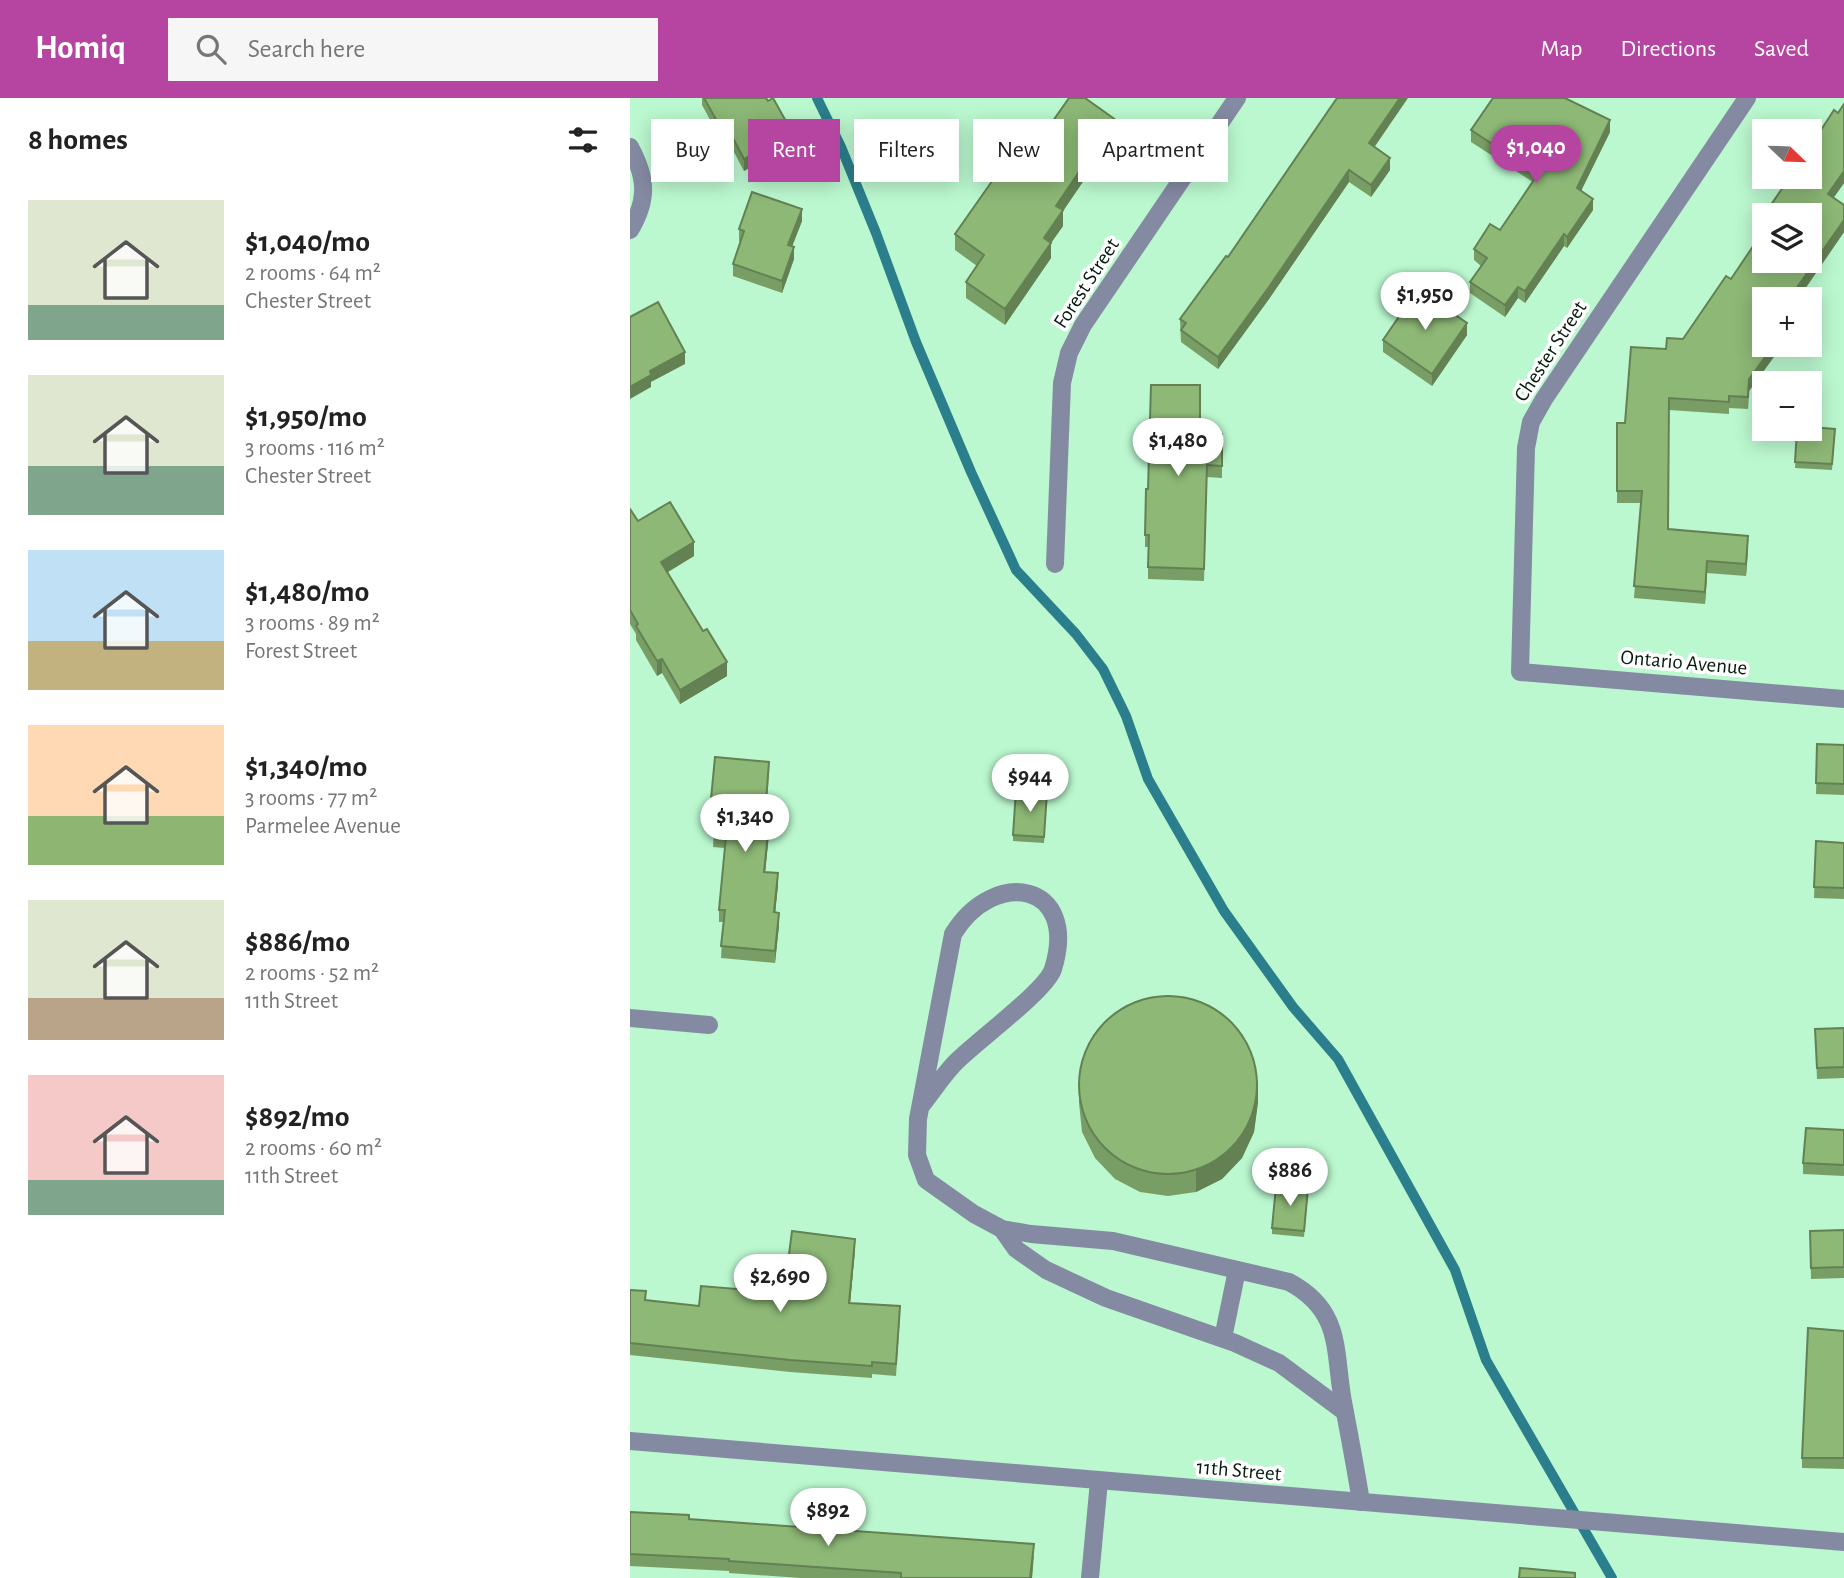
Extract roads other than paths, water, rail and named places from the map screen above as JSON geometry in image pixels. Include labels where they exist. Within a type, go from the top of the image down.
[{"type":"street","name":"Forest Street","points":[[1055,564],[1062,383],[1069,353],[1083,325],[1237,98]]},
{"type":"street","name":"Chester Street","points":[[1520,672],[1526,449],[1531,422],[1747,98]]},
{"type":"street","points":[[630,147],[644,179],[642,206],[630,230]]},
{"type":"street","name":"Ontario Avenue","points":[[1520,672],[1844,699]]},
{"type":"street","points":[[921,1106],[953,1065],[1049,979],[1056,952],[1056,922],[1050,907],[1039,898],[1016,891],[999,895],[982,903],[967,915],[953,934],[921,1106],[917,1128],[917,1155],[926,1180],[974,1214],[1002,1229],[1113,1241],[1289,1282],[1305,1290],[1317,1301],[1333,1332],[1361,1502]]},
{"type":"street","points":[[630,1018],[709,1025]]},
{"type":"street","points":[[1002,1229],[1016,1249],[1046,1270],[1106,1298],[1223,1338],[1279,1363],[1345,1412]]},
{"type":"street","points":[[1223,1338],[1237,1270]]},
{"type":"street","name":"11th Street","points":[[630,1441],[1844,1542]]},
{"type":"street","points":[[1090,1578],[1099,1481]]},
{"type":"waterway","points":[[817,98],[841,147],[876,233],[916,342],[1016,570],[1076,634],[1103,669],[1126,716],[1148,779],[1224,911],[1293,1007],[1338,1059],[1455,1270],[1486,1360],[1612,1578]]}]
